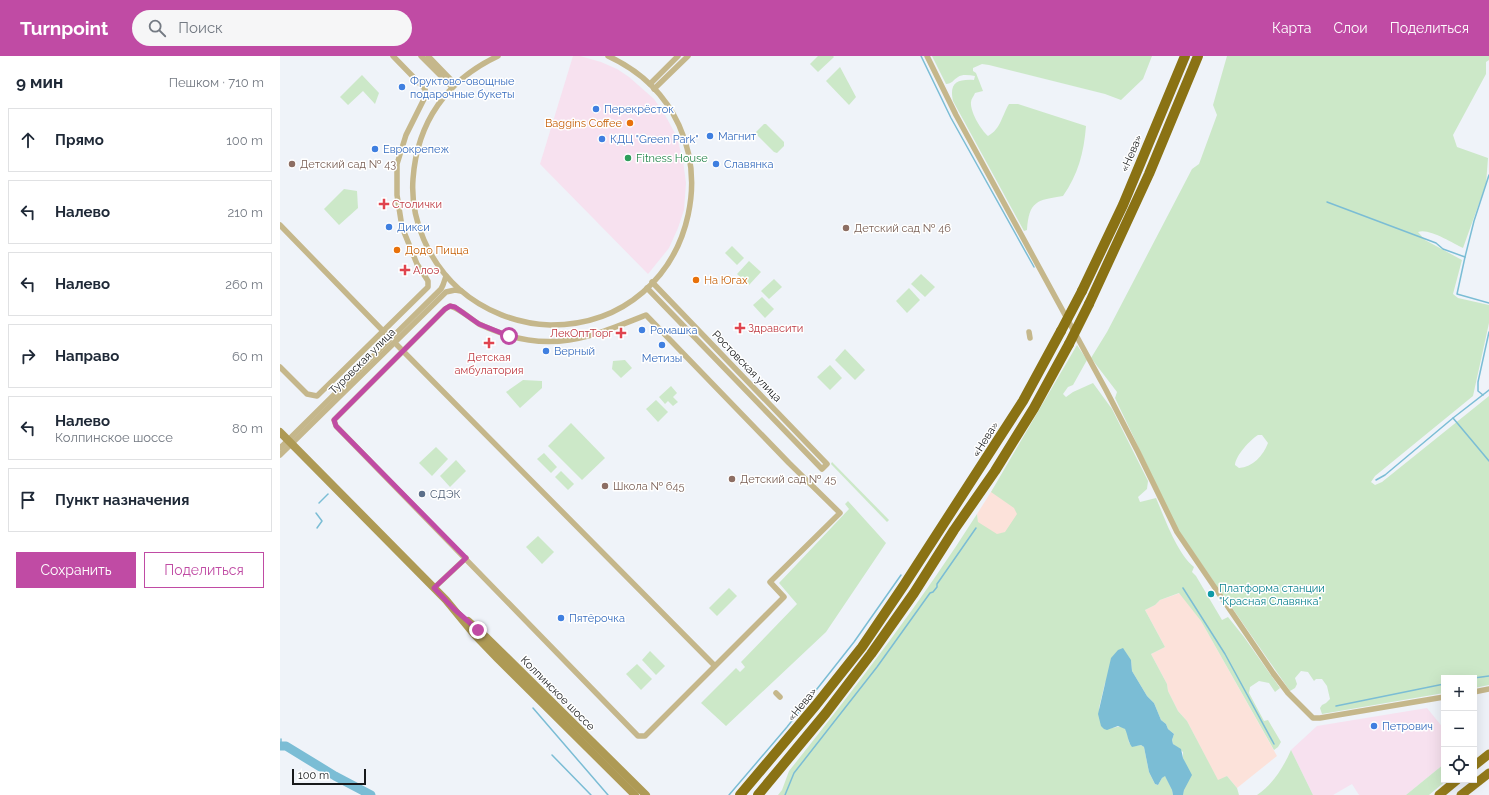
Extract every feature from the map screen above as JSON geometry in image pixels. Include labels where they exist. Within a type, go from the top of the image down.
[{"type":"highway","name":"«Нева»","points":[[740,795],[816,705],[862,647],[904,586],[1016,414],[1082,291],[1123,205],[1184,56]]},
{"type":"highway","points":[[758,795],[817,724],[862,666],[914,593],[954,530],[995,471],[1034,408],[1089,304],[1150,174],[1198,56]]},
{"type":"highway","points":[[1477,764],[1489,754]]},
{"type":"highway","points":[[1461,795],[1489,773]]},
{"type":"highway","points":[[1439,795],[1453,783]]},
{"type":"main road","name":"Колпинское шоссе","points":[[280,432],[434,588],[498,659],[635,795]]},
{"type":"main road","name":"Колпинское шоссе","points":[[454,609],[488,638],[646,795]]},
{"type":"street","points":[[280,367],[307,394],[317,396],[384,332],[428,287],[428,281],[417,264],[402,227],[397,195],[397,164],[406,135],[426,95],[426,89],[393,56]]},
{"type":"street","points":[[421,56],[453,86]]},
{"type":"street","points":[[428,56],[453,86]]},
{"type":"street","points":[[498,56],[484,62],[469,72],[453,86],[430,116],[417,149],[414,167],[412,185],[417,221],[431,255],[446,276],[461,291],[478,303],[506,317],[536,324],[557,325],[582,322],[610,312],[636,297],[647,288],[666,265],[682,236],[688,219],[691,202],[691,166],[688,149],[672,112],[650,84],[630,68],[608,56]]},
{"type":"street","points":[[650,84],[678,56]]},
{"type":"street","points":[[654,89],[688,56]]},
{"type":"street","points":[[927,56],[956,115],[1106,390],[1177,532],[1252,644],[1288,693],[1313,718],[1441,698]]},
{"type":"street","points":[[280,225],[384,332]]},
{"type":"street","name":"Туровская улица","points":[[280,455],[290,442],[441,289],[446,276]]},
{"type":"street","name":"Ростовская улица","points":[[647,288],[822,469],[827,464],[652,282]]},
{"type":"street","name":"Туровская улица","points":[[280,448],[290,442],[446,292],[455,290],[461,291]]},
{"type":"street","points":[[450,306],[455,307],[479,324],[494,331],[530,341],[558,342],[589,337],[646,315],[784,458],[840,513],[770,582],[784,597],[714,665],[701,681],[645,736],[638,736],[336,426],[334,420],[402,350],[450,306]]},
{"type":"street","points":[[1029,332],[1030,338]]},
{"type":"street","points":[[397,345],[714,665]]},
{"type":"street","points":[[434,588],[466,558]]},
{"type":"street","points":[[1477,691],[1489,689]]},
{"type":"shaded area","points":[[573,56],[580,56],[601,62],[617,69],[629,77],[654,99],[677,137],[683,161],[686,183],[684,210],[669,248],[648,274],[540,164]]},
{"type":"shaded area","points":[[1020,482],[1027,542],[982,532],[978,523],[977,514],[996,484]]},
{"type":"shaded area","points":[[1180,593],[1201,621],[1277,756],[1237,788],[1227,776],[1218,781],[1187,721],[1178,711],[1168,691],[1167,684],[1151,654],[1165,647],[1145,610],[1155,605],[1160,600]]},
{"type":"shaded area","points":[[1427,708],[1441,725],[1441,766],[1406,795],[1359,795],[1352,784],[1333,795],[1313,795],[1291,750],[1317,726]]},
{"type":"green space","points":[[818,56],[834,57],[818,72],[810,64]]},
{"type":"green space","points":[[932,56],[1152,56],[1143,79],[1121,100],[1105,94],[989,65],[982,64],[973,68],[983,91],[975,93],[971,101],[972,111],[982,130],[988,136],[999,126],[1009,104],[1018,104],[1086,126],[1084,145],[1073,180],[1063,196],[1041,201],[1032,208],[1028,220],[1027,230],[1024,231],[953,101],[953,86],[959,81],[974,80],[975,76],[962,75],[951,83],[946,84]]},
{"type":"green space","points":[[1227,56],[1489,56],[1489,60],[1486,62],[1486,74],[1453,135],[1457,147],[1488,158],[1486,184],[1463,248],[1434,234],[1423,231],[1418,232],[1425,240],[1462,260],[1453,294],[1458,298],[1489,305],[1489,323],[1473,396],[1375,476],[1371,482],[1375,485],[1382,482],[1489,396],[1489,685],[1477,687],[1477,675],[1441,675],[1441,694],[1322,714],[1320,708],[1330,699],[1327,686],[1322,679],[1316,679],[1314,681],[1308,672],[1301,671],[1295,678],[1297,684],[1295,688],[1290,691],[1178,530],[1115,398],[1117,392],[1091,358],[1107,332],[1192,169],[1199,164],[1217,115],[1213,105]],"holes":[[[1258,435],[1262,435],[1268,443],[1257,460],[1249,466],[1239,468],[1235,465],[1238,457],[1247,444]]]},
{"type":"green space","points":[[840,67],[856,97],[849,105],[826,81]]},
{"type":"green space","points":[[362,75],[379,93],[375,104],[363,91],[348,105],[340,97]]},
{"type":"green space","points":[[764,124],[766,124],[784,142],[784,146],[777,153],[774,152],[756,134],[756,132]]},
{"type":"green space","points":[[344,189],[357,191],[358,208],[339,225],[324,209]]},
{"type":"green space","points":[[732,246],[744,258],[737,265],[725,253]]},
{"type":"green space","points":[[749,261],[761,272],[749,285],[737,274]]},
{"type":"green space","points":[[921,274],[935,287],[925,297],[911,284]]},
{"type":"green space","points":[[774,279],[782,287],[769,299],[761,291]]},
{"type":"green space","points":[[909,288],[920,300],[907,313],[896,301]]},
{"type":"green space","points":[[762,297],[774,309],[765,318],[753,305]]},
{"type":"green space","points":[[1077,345],[1087,360],[1073,385],[1068,387],[1063,394],[1066,397],[1073,392],[1093,383],[1112,409],[1148,481],[1147,489],[1138,497],[1140,502],[1156,498],[1177,545],[1194,567],[1192,572],[1196,576],[1222,620],[1228,617],[1280,688],[1275,692],[1269,683],[1259,681],[1250,687],[1249,693],[1264,721],[1268,720],[1281,742],[1278,747],[1274,750],[1201,621],[1179,593],[1160,600],[1155,605],[1145,610],[1165,647],[1151,654],[1167,684],[1168,691],[1178,711],[1187,721],[1218,780],[1227,776],[1237,788],[1239,795],[1183,795],[1186,765],[1183,758],[1183,752],[1173,744],[1172,740],[1174,734],[1161,720],[1154,703],[1147,696],[1132,671],[1131,660],[1105,683],[1099,708],[1104,729],[1123,727],[1128,735],[1129,743],[1144,747],[1149,772],[1155,784],[1158,785],[1165,775],[1173,795],[778,795],[782,790],[789,771],[910,613],[977,514],[978,522],[997,534],[1005,532],[1017,514],[1014,508],[991,492]]},
{"type":"green space","points":[[845,349],[865,370],[855,380],[835,360]]},
{"type":"green space","points":[[625,360],[632,368],[621,378],[612,369],[613,361]]},
{"type":"green space","points":[[830,365],[842,378],[830,390],[817,377]]},
{"type":"green space","points":[[523,380],[542,381],[542,388],[520,408],[506,392]]},
{"type":"green space","points":[[671,386],[677,393],[673,397],[678,402],[673,406],[668,401],[665,404],[659,397]]},
{"type":"green space","points":[[656,400],[668,412],[658,422],[646,409]]},
{"type":"green space","points":[[571,423],[605,458],[582,480],[548,446]]},
{"type":"green space","points":[[436,447],[448,459],[432,476],[419,463]]},
{"type":"green space","points":[[544,453],[557,467],[551,473],[537,459]]},
{"type":"green space","points":[[456,460],[466,471],[450,487],[440,476]]},
{"type":"green space","points":[[832,462],[889,520],[887,522],[831,464]]},
{"type":"green space","points":[[561,471],[574,484],[568,490],[555,477]]},
{"type":"green space","points":[[848,501],[886,543],[826,632],[726,726],[701,703],[736,668],[740,672],[745,667],[741,662],[797,604],[779,583],[849,509],[845,504]]},
{"type":"green space","points":[[538,536],[554,552],[542,564],[526,547]]},
{"type":"green space","points":[[729,588],[737,596],[717,616],[709,608]]},
{"type":"green space","points":[[650,651],[665,666],[656,675],[642,660]]},
{"type":"green space","points":[[637,664],[652,679],[641,690],[626,674]]},
{"type":"green space","points":[[1291,750],[1313,795],[1257,795],[1268,786],[1277,775]]},
{"type":"green space","points":[[1441,766],[1441,783],[1443,783],[1429,795],[1406,795]]},
{"type":"water","points":[[1123,648],[1131,660],[1132,671],[1147,696],[1154,703],[1161,720],[1174,734],[1172,740],[1173,744],[1181,749],[1183,758],[1192,775],[1183,795],[1173,795],[1165,776],[1158,785],[1155,784],[1149,772],[1144,747],[1141,745],[1132,747],[1125,729],[1118,726],[1107,730],[1101,726],[1098,714],[1111,658],[1118,650]]},
{"type":"waterway","points":[[921,56],[951,118],[1034,267]]},
{"type":"waterway","points":[[1465,257],[1474,221],[1489,175]]},
{"type":"waterway","points":[[1327,202],[1436,243],[1443,249],[1465,257],[1457,294],[1489,303]]},
{"type":"waterway","points":[[1483,395],[1478,391],[1478,382],[1489,332]]},
{"type":"waterway","points":[[1376,480],[1385,475],[1489,390]]},
{"type":"waterway","points":[[1453,418],[1489,461]]},
{"type":"waterway","points":[[319,503],[328,494]]},
{"type":"waterway","points":[[316,513],[322,521],[317,528]]},
{"type":"waterway","points":[[785,795],[794,773],[877,667],[930,593],[937,587],[937,584],[976,528]]},
{"type":"waterway","points":[[729,795],[787,727],[854,642],[901,575]]},
{"type":"waterway","points":[[1183,588],[1225,654],[1274,744]]},
{"type":"waterway","points":[[1477,678],[1489,676]]},
{"type":"waterway","points":[[1336,706],[1441,685]]},
{"type":"waterway","points":[[533,708],[608,795]]},
{"type":"waterway","name":"Славянка","points":[[281,739],[281,746]]},
{"type":"waterway","name":"Славянка","points":[[280,746],[286,746],[335,776],[371,795]]},
{"type":"waterway","points":[[552,755],[591,795]]},
{"type":"place","name":"Фруктово-овощные подарочные букеты","points":[[402,87]]},
{"type":"place","name":"Перекрёсток","points":[[596,109]]},
{"type":"place","name":"Baggins Coffee","points":[[630,123]]},
{"type":"place","name":"Магнит","points":[[710,136]]},
{"type":"place","name":"КДЦ \"Green Park\"","points":[[602,139]]},
{"type":"place","name":"Еврокрепеж","points":[[375,149]]},
{"type":"place","name":"Fitness House","points":[[628,158]]},
{"type":"place","name":"Детский сад № 43","points":[[292,164]]},
{"type":"place","name":"Славянка","points":[[716,164]]},
{"type":"place","name":"Столички","points":[[384,204]]},
{"type":"place","name":"Дикси","points":[[389,227]]},
{"type":"place","name":"Детский сад № 46","points":[[846,228]]},
{"type":"place","name":"Додо Пицца","points":[[397,250]]},
{"type":"place","name":"Алоэ","points":[[405,270]]},
{"type":"place","name":"На Югах","points":[[696,280]]},
{"type":"place","name":"Здравсити","points":[[740,328]]},
{"type":"place","name":"Ромашка","points":[[642,330]]},
{"type":"place","name":"ЛекОптТорг","points":[[621,333]]},
{"type":"place","name":"Детская амбулатория","points":[[489,343]]},
{"type":"place","name":"Метизы","points":[[662,345]]},
{"type":"place","name":"Верный","points":[[546,351]]},
{"type":"place","name":"Детский сад № 45","points":[[732,479]]},
{"type":"place","name":"Школа № 645","points":[[605,486]]},
{"type":"place","name":"СДЭК","points":[[422,494]]},
{"type":"place","name":"Платформа станции \"Красная Славянка\"","points":[[1211,594]]},
{"type":"place","name":"Пятёрочка","points":[[561,618]]},
{"type":"place","name":"Петрович","points":[[1374,726]]},
{"type":"route","points":[[478,630],[454,609],[434,588],[466,558],[336,426],[334,420],[402,350],[450,306],[455,307],[479,324],[509,336]]}]
